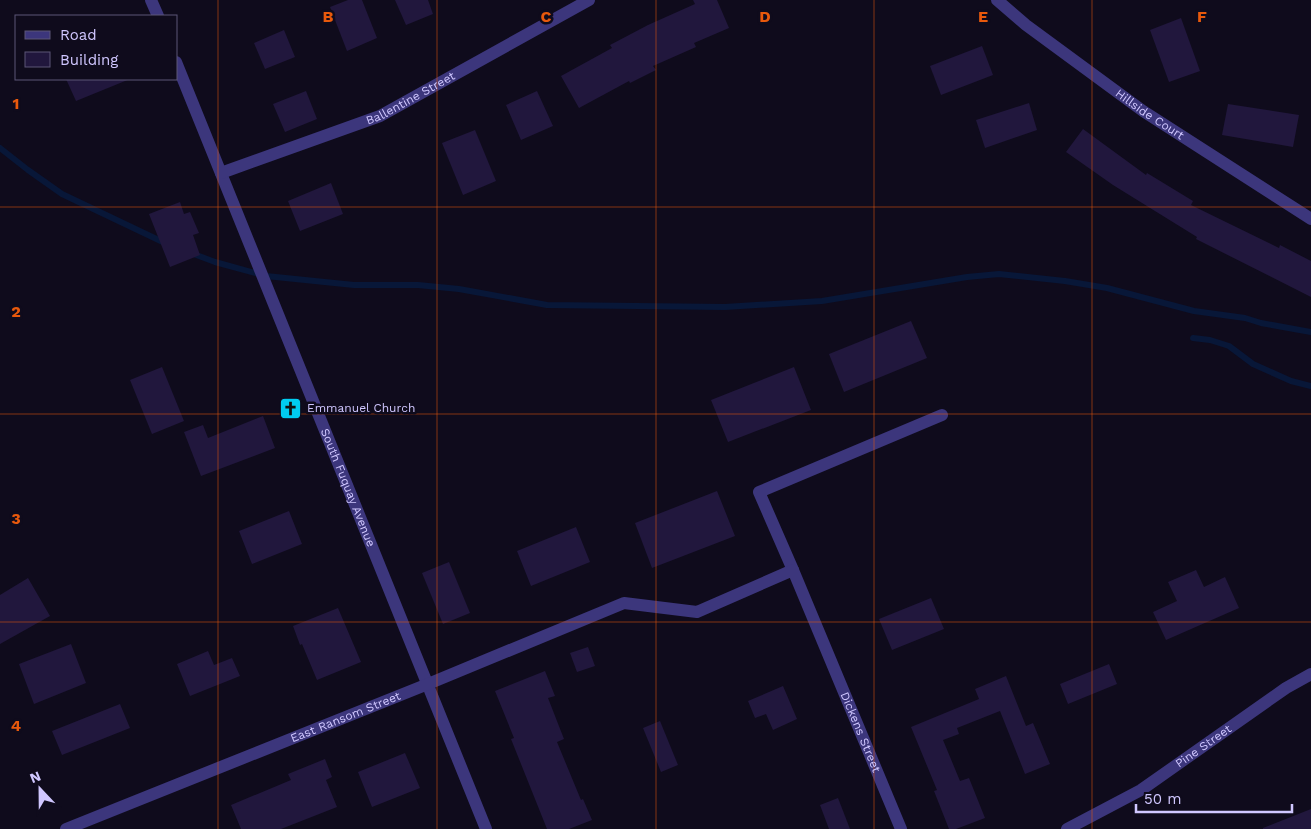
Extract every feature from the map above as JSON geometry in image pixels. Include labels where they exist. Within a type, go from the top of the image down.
[{"type":"street","points":[[151,0],[158,15]]},
{"type":"street","name":"Ballentine Street","points":[[221,173],[380,116],[589,0]]},
{"type":"street","name":"Hillside Court","points":[[996,0],[1026,25],[1142,111],[1311,220]]},
{"type":"street","name":"South Fuquay Avenue","points":[[178,67],[486,829]]},
{"type":"street","name":"Dickens Street","points":[[901,829],[822,636],[759,492],[942,414]]},
{"type":"street","name":"East Ransom Street","points":[[66,829],[624,603],[697,612],[793,570]]},
{"type":"street","name":"Pine Street","points":[[1067,829],[1141,790],[1286,688],[1311,674]]},
{"type":"building","points":[[348,0],[362,0],[377,38],[347,51],[330,7]]},
{"type":"building","points":[[395,0],[428,0],[433,14],[406,25]]},
{"type":"building","points":[[693,0],[717,0],[729,28],[694,43],[696,47],[653,66],[656,70],[630,83],[629,81],[579,108],[561,76],[612,48],[610,45],[648,25],[695,4]]},
{"type":"building","points":[[1181,18],[1200,71],[1169,82],[1150,30]]},
{"type":"building","points":[[284,30],[295,57],[265,69],[254,43]]},
{"type":"building","points":[[982,46],[993,75],[941,95],[930,66]]},
{"type":"building","points":[[66,80],[128,80],[76,101]]},
{"type":"building","points":[[306,91],[317,119],[285,132],[273,104]]},
{"type":"building","points":[[537,91],[553,126],[521,140],[506,105]]},
{"type":"building","points":[[1029,103],[1037,130],[985,148],[976,120]]},
{"type":"building","points":[[1228,104],[1299,115],[1293,147],[1222,135]]},
{"type":"building","points":[[1083,129],[1146,175],[1147,173],[1193,201],[1191,205],[1279,248],[1280,245],[1311,261],[1311,297],[1196,239],[1197,237],[1113,185],[1066,152]]},
{"type":"building","points":[[475,130],[496,181],[463,195],[442,143]]},
{"type":"building","points":[[331,183],[343,214],[300,231],[288,201]]},
{"type":"building","points":[[180,202],[184,214],[190,212],[199,233],[193,235],[200,255],[170,267],[149,214]]},
{"type":"building","points":[[911,321],[927,358],[844,392],[829,354]]},
{"type":"building","points":[[162,367],[184,421],[152,434],[130,380]]},
{"type":"building","points":[[794,367],[811,410],[728,442],[711,400]]},
{"type":"building","points":[[263,416],[275,448],[201,476],[184,432],[203,425],[208,438]]},
{"type":"building","points":[[717,491],[735,536],[652,568],[635,523]]},
{"type":"building","points":[[289,511],[302,544],[252,564],[239,531]]},
{"type":"building","points":[[576,527],[590,562],[531,586],[517,551]]},
{"type":"building","points":[[449,562],[470,613],[443,624],[422,573]]},
{"type":"building","points":[[1196,570],[1204,587],[1225,577],[1239,608],[1166,640],[1153,612],[1177,601],[1168,582]]},
{"type":"building","points":[[28,578],[50,616],[0,644],[0,595]]},
{"type":"building","points":[[931,598],[944,629],[892,650],[879,619]]},
{"type":"building","points":[[338,608],[361,662],[317,680],[293,626]]},
{"type":"building","points":[[71,644],[86,683],[34,704],[19,664]]},
{"type":"building","points":[[588,647],[595,666],[577,672],[570,653]]},
{"type":"building","points":[[208,651],[214,665],[232,658],[240,676],[190,696],[177,664]]},
{"type":"building","points":[[1109,664],[1117,684],[1068,704],[1060,684]]},
{"type":"building","points":[[545,671],[555,696],[548,698],[564,739],[557,742],[581,800],[583,799],[592,820],[569,829],[547,829],[511,739],[514,738],[495,691]]},
{"type":"building","points":[[1006,676],[1026,726],[1033,723],[1050,764],[1025,774],[1000,711],[957,728],[959,734],[943,740],[960,781],[969,778],[985,818],[956,829],[949,829],[934,791],[937,790],[911,727],[979,699],[975,689]]},
{"type":"building","points":[[783,686],[797,719],[773,730],[766,714],[755,718],[748,701]]},
{"type":"building","points":[[120,704],[130,728],[62,755],[52,731]]},
{"type":"building","points":[[660,721],[678,765],[661,772],[643,728]]},
{"type":"building","points":[[405,753],[420,788],[372,807],[358,772]]},
{"type":"building","points":[[325,759],[332,777],[326,780],[337,807],[281,829],[241,829],[231,805],[291,780],[288,774]]},
{"type":"building","points":[[838,798],[850,829],[829,829],[820,805]]},
{"type":"building","points":[[1311,809],[1311,829],[1263,829],[1263,828]]},
{"type":"waterway","points":[[0,148],[62,194],[167,244]]},
{"type":"waterway","points":[[191,253],[215,262],[266,276],[354,285],[418,285],[459,289],[547,305],[725,307],[822,301],[967,277],[999,274],[1065,281],[1107,288],[1194,311],[1245,318],[1261,323],[1311,332]]},
{"type":"waterway","points":[[1193,338],[1210,340],[1229,346],[1253,364],[1291,381],[1311,386]]},
{"type":"place","name":"Emmanuel Church","points":[[291,408]]}]
